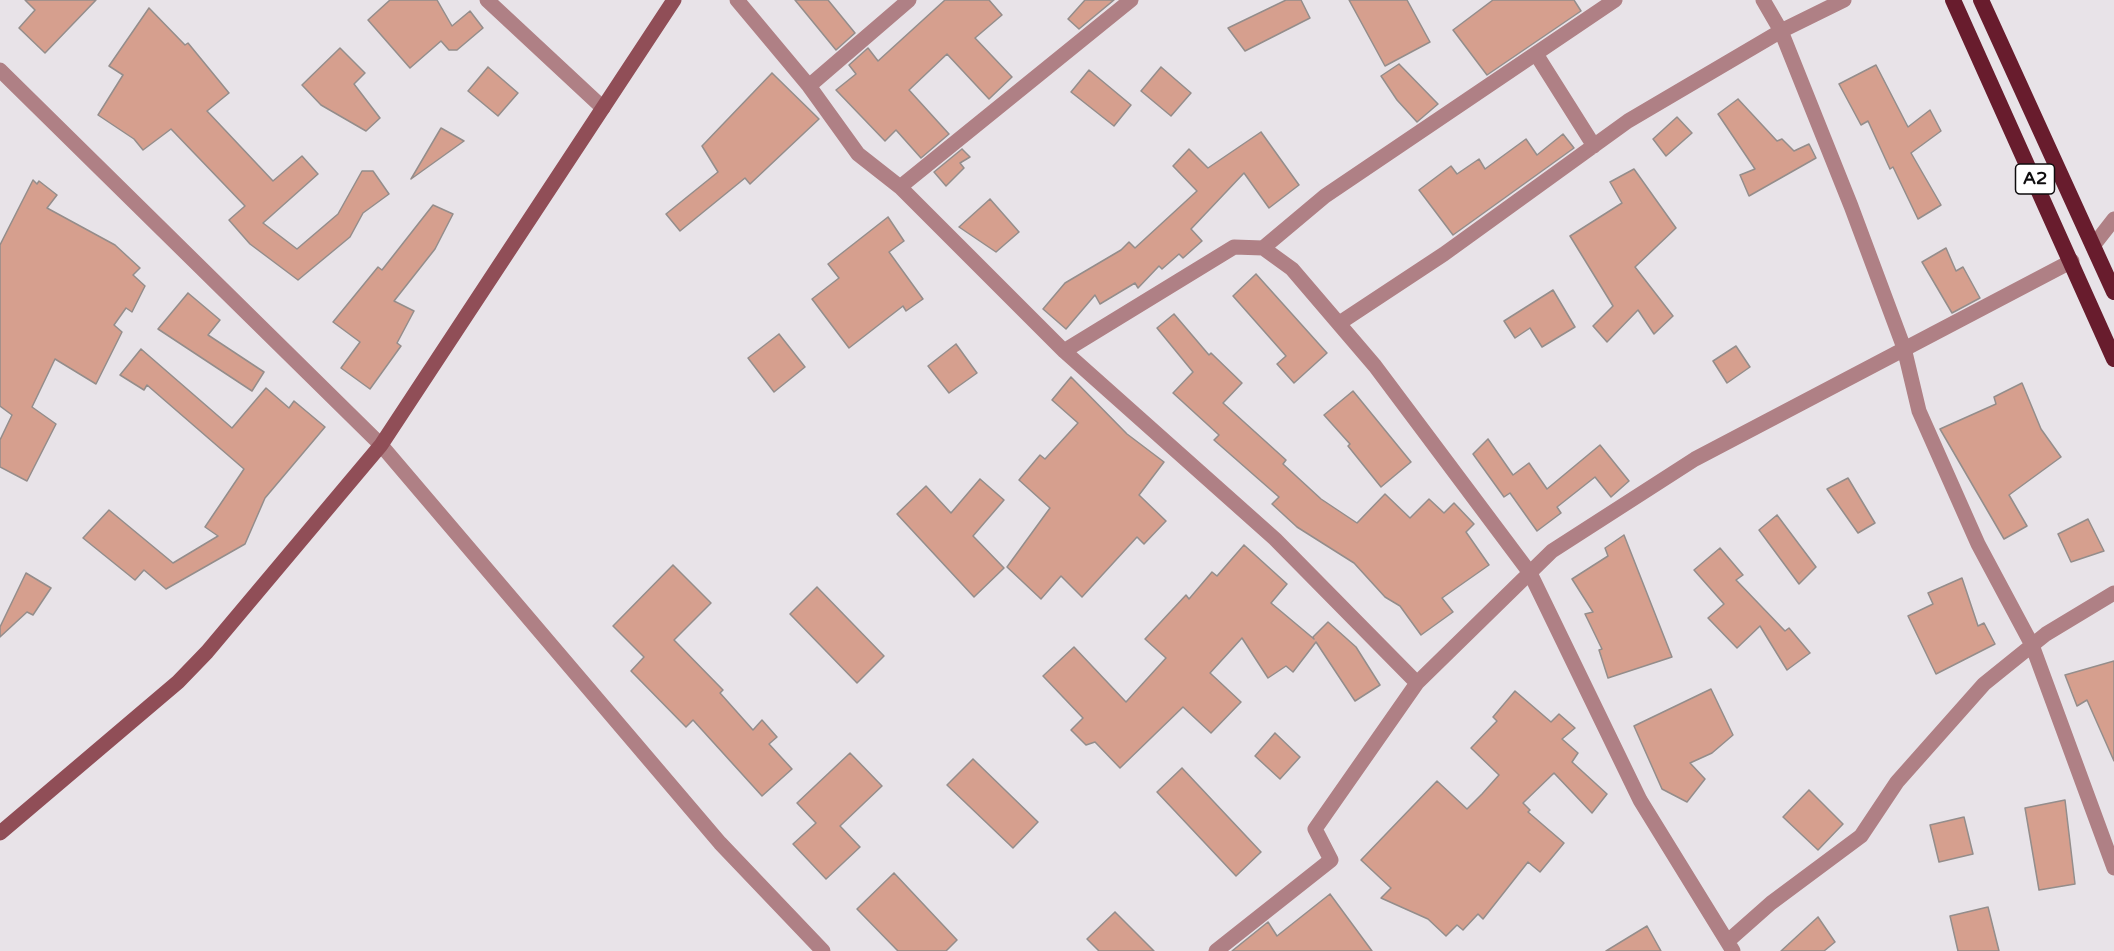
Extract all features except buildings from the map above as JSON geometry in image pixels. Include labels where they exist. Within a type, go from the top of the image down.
[{"type":"highway","name":"A2","points":[[1953,0],[2114,359]]},
{"type":"highway","name":"A2","points":[[1981,0],[2114,292]]},
{"type":"main road","points":[[0,833],[178,682],[207,652],[381,445],[674,0]]},
{"type":"street","points":[[487,0],[603,108]]},
{"type":"street","points":[[737,0],[809,86],[858,154],[900,187],[1064,351],[1275,539],[1417,683]]},
{"type":"street","points":[[809,86],[909,0]]},
{"type":"street","points":[[900,187],[1131,0]]},
{"type":"street","points":[[1263,248],[1325,196],[1615,0]]},
{"type":"street","points":[[1763,0],[1781,31],[1904,348],[1919,411],[1978,544],[2032,645],[2114,868]]},
{"type":"street","points":[[1341,322],[1443,254],[1628,121],[1781,31],[1844,0]]},
{"type":"street","points":[[1536,54],[1594,146]]},
{"type":"street","points":[[0,70],[381,445],[720,843],[823,951]]},
{"type":"street","points":[[2093,246],[2114,219]]},
{"type":"street","points":[[1064,351],[1234,247],[1263,248],[1292,269],[1341,322],[1530,573],[1640,800],[1731,946],[1771,903],[1861,836],[1897,782],[1984,684],[2032,645],[2114,593]]},
{"type":"street","points":[[1216,951],[1331,860],[1315,829],[1417,683],[1552,551],[1695,459],[2072,261]]}]
